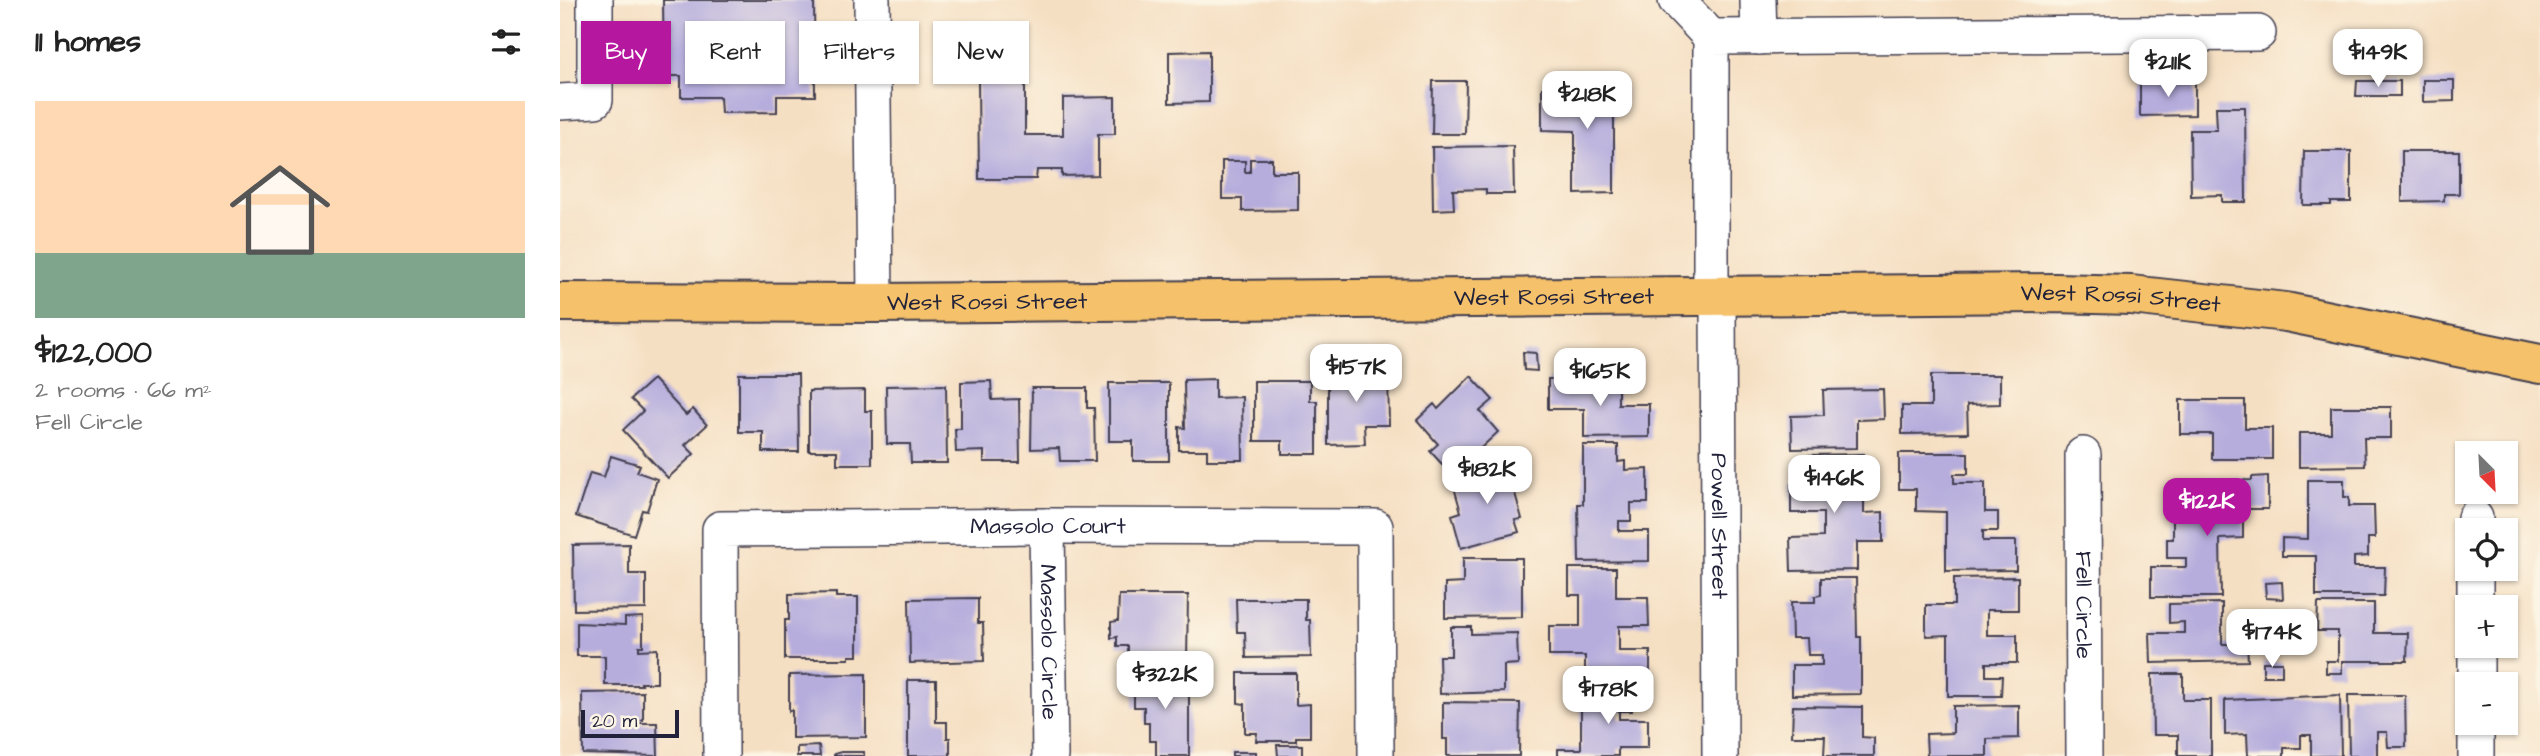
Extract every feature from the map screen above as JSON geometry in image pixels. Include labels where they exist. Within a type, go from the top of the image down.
[{"type":"main road","name":"West Rossi Street","points":[[560,302],[875,303],[2056,293],[2131,295],[2286,312],[2540,364]]},
{"type":"street","points":[[560,102],[595,100],[595,0]]},
{"type":"street","points":[[872,0],[875,303]]},
{"type":"street","points":[[1676,0],[1711,37],[2258,33]]},
{"type":"street","points":[[1758,0],[1759,37]]},
{"type":"street","name":"Powell Street","points":[[1711,37],[1720,756]]},
{"type":"street","name":"Fell Circle","points":[[2083,455],[2084,756]]},
{"type":"street","name":"Massolo Court","points":[[722,756],[720,529],[1046,526],[1375,527],[1376,756]]},
{"type":"street","name":"Massolo Circle","points":[[1046,526],[1051,756]]},
{"type":"street","points":[[2476,735],[2476,756]]},
{"type":"building","points":[[663,0],[814,0],[814,21],[799,21],[799,84],[815,84],[815,96],[777,96],[777,112],[721,113],[720,97],[681,97],[681,76],[671,76],[671,21],[663,21]]},
{"type":"building","points":[[1209,51],[1209,102],[1169,103],[1169,52]]},
{"type":"building","points":[[2423,80],[2454,80],[2454,101],[2423,102]]},
{"type":"building","points":[[1433,81],[1466,81],[1465,134],[1432,134]]},
{"type":"building","points":[[2357,81],[2400,81],[2400,96],[2356,96]]},
{"type":"building","points":[[2195,82],[2195,115],[2140,116],[2140,83]]},
{"type":"building","points":[[978,84],[1025,84],[1025,135],[1063,135],[1063,98],[1115,97],[1115,134],[1098,134],[1098,175],[1062,176],[1062,170],[1037,170],[1036,179],[979,179]]},
{"type":"building","points":[[1625,87],[1625,109],[1614,109],[1614,193],[1575,194],[1575,131],[1542,130],[1542,88]]},
{"type":"building","points":[[2216,107],[2245,107],[2246,202],[2222,202],[2222,195],[2191,196],[2190,130],[2217,130]]},
{"type":"building","points":[[1513,146],[1514,194],[1486,194],[1486,189],[1453,190],[1454,209],[1433,210],[1432,147]]},
{"type":"building","points":[[2304,151],[2351,151],[2351,202],[2303,205]]},
{"type":"building","points":[[2402,151],[2459,151],[2459,194],[2444,194],[2444,201],[2402,202]]},
{"type":"building","points":[[1250,159],[1272,159],[1272,172],[1298,172],[1298,210],[1242,211],[1242,199],[1222,199],[1222,161],[1245,161],[1245,172],[1250,172]]},
{"type":"building","points":[[1523,352],[1536,353],[1537,371],[1524,370]]},
{"type":"building","points":[[1388,370],[1389,425],[1364,425],[1365,444],[1328,445],[1328,371]]},
{"type":"building","points":[[739,374],[798,374],[799,452],[763,452],[763,432],[739,432]]},
{"type":"building","points":[[1931,375],[2000,375],[2000,404],[1967,405],[1968,433],[1902,434],[1902,406],[1931,406]]},
{"type":"building","points":[[1471,376],[1493,400],[1480,411],[1498,432],[1452,475],[1430,451],[1438,444],[1417,420],[1434,404],[1438,409]]},
{"type":"building","points":[[653,379],[686,415],[693,409],[707,425],[685,445],[694,454],[668,478],[623,430],[643,411],[631,399]]},
{"type":"building","points":[[1215,379],[1215,398],[1242,397],[1243,460],[1207,460],[1207,450],[1179,450],[1179,427],[1185,428],[1184,380]]},
{"type":"building","points":[[1548,379],[1618,379],[1618,404],[1649,404],[1649,437],[1584,438],[1584,409],[1548,409]]},
{"type":"building","points":[[991,381],[992,400],[1019,399],[1020,462],[984,462],[984,451],[956,452],[955,429],[961,429],[961,382]]},
{"type":"building","points":[[1254,381],[1310,381],[1310,401],[1317,401],[1317,454],[1282,454],[1282,441],[1254,441]]},
{"type":"building","points":[[1109,383],[1169,383],[1169,461],[1133,461],[1133,441],[1109,441]]},
{"type":"building","points":[[946,385],[947,463],[911,463],[910,444],[887,444],[886,386]]},
{"type":"building","points":[[1032,388],[1087,388],[1087,408],[1094,408],[1095,461],[1060,461],[1059,448],[1031,449]]},
{"type":"building","points":[[1883,389],[1884,419],[1857,420],[1857,448],[1792,449],[1791,416],[1824,415],[1823,390]]},
{"type":"building","points":[[865,390],[865,411],[872,411],[872,464],[837,464],[837,451],[809,451],[809,391]]},
{"type":"building","points":[[2180,400],[2245,400],[2245,428],[2272,428],[2272,459],[2212,459],[2212,434],[2180,434]]},
{"type":"building","points":[[2331,407],[2391,407],[2391,438],[2364,438],[2365,466],[2299,467],[2299,433],[2331,433]]},
{"type":"building","points":[[1583,445],[1618,445],[1618,462],[1625,461],[1625,470],[1648,469],[1648,503],[1631,503],[1631,521],[1619,521],[1619,531],[1649,531],[1649,561],[1579,562],[1578,504],[1583,504]]},
{"type":"building","points":[[1899,453],[1968,453],[1968,474],[1954,474],[1954,483],[1985,483],[1985,512],[1998,512],[1998,531],[1983,531],[1983,541],[2016,541],[2016,570],[1946,571],[1946,512],[1916,511],[1916,489],[1899,489]]},
{"type":"building","points":[[1864,454],[1864,513],[1883,512],[1883,542],[1857,542],[1857,570],[1791,571],[1790,538],[1823,537],[1823,513],[1791,513],[1791,484],[1825,483],[1825,473],[1810,473],[1810,455]]},
{"type":"building","points":[[611,456],[640,465],[637,472],[657,479],[647,511],[642,510],[634,535],[576,516],[590,473],[604,477]]},
{"type":"building","points":[[1506,460],[1522,519],[1515,520],[1519,532],[1461,548],[1452,515],[1461,512],[1454,487],[1478,480],[1475,468]]},
{"type":"building","points":[[2268,476],[2268,509],[2243,509],[2243,538],[2220,539],[2221,597],[2151,597],[2151,567],[2186,567],[2186,558],[2167,558],[2167,539],[2173,539],[2173,510],[2207,509],[2207,481],[2252,480],[2252,477]]},
{"type":"building","points":[[2308,480],[2344,480],[2344,497],[2349,497],[2349,506],[2374,506],[2375,538],[2368,538],[2368,556],[2354,557],[2354,567],[2385,567],[2384,596],[2316,596],[2316,556],[2282,556],[2282,538],[2308,539]]},
{"type":"building","points":[[629,544],[629,574],[646,574],[646,609],[574,610],[573,545]]},
{"type":"building","points":[[1463,558],[1522,558],[1522,617],[1445,618],[1445,584],[1463,583]]},
{"type":"building","points":[[1569,568],[1616,568],[1616,597],[1648,597],[1649,626],[1619,626],[1619,651],[1650,651],[1650,684],[1585,685],[1585,656],[1549,656],[1549,626],[1580,626],[1580,595],[1569,595]]},
{"type":"building","points":[[2018,577],[2018,610],[1987,610],[1987,635],[2017,635],[2017,663],[1986,663],[1986,676],[2002,676],[2001,696],[1948,696],[1948,635],[1926,636],[1926,605],[1954,605],[1954,578]]},
{"type":"building","points":[[1821,578],[1856,578],[1857,637],[1861,637],[1861,694],[1792,695],[1792,665],[1822,665],[1822,655],[1808,655],[1807,638],[1792,638],[1791,602],[1815,602],[1815,596],[1821,595]]},
{"type":"building","points":[[2282,582],[2283,599],[2266,598],[2265,583]]},
{"type":"building","points":[[836,593],[836,597],[858,597],[858,656],[849,656],[849,659],[785,659],[785,620],[789,620],[789,594]]},
{"type":"building","points":[[1119,595],[1188,595],[1187,660],[1128,660],[1128,646],[1117,646],[1117,637],[1111,638],[1111,622],[1118,621]]},
{"type":"building","points":[[978,598],[978,623],[983,623],[984,661],[910,663],[909,599]]},
{"type":"building","points":[[1236,599],[1306,599],[1306,620],[1310,620],[1311,657],[1246,658],[1245,632],[1237,632]]},
{"type":"building","points":[[2222,603],[2222,644],[2247,644],[2248,661],[2151,663],[2150,633],[2184,633],[2184,622],[2169,623],[2169,604]]},
{"type":"building","points":[[2318,603],[2374,603],[2374,633],[2408,633],[2407,661],[2342,661],[2342,673],[2326,673],[2326,661],[2338,661],[2338,631],[2317,631]]},
{"type":"building","points":[[643,617],[643,646],[639,646],[639,650],[657,649],[657,683],[605,685],[605,656],[577,656],[577,623],[625,625],[625,618]]},
{"type":"building","points":[[1451,627],[1471,627],[1471,634],[1517,633],[1518,664],[1504,665],[1504,692],[1440,694],[1439,656],[1451,656]]},
{"type":"building","points":[[2263,662],[2282,662],[2282,676],[2263,676]]},
{"type":"building","points":[[1134,673],[1189,674],[1189,756],[1156,756],[1156,741],[1149,741],[1149,723],[1144,723],[1144,707],[1134,707]]},
{"type":"building","points":[[1238,673],[1296,673],[1296,705],[1310,704],[1310,737],[1296,737],[1296,741],[1256,741],[1257,733],[1245,733],[1245,704],[1238,703]]},
{"type":"building","points":[[866,674],[866,737],[792,738],[789,675]]},
{"type":"building","points":[[2152,674],[2183,674],[2183,700],[2211,700],[2211,756],[2178,756],[2178,735],[2153,735]]},
{"type":"building","points":[[908,680],[936,680],[936,722],[947,722],[950,756],[908,756]]},
{"type":"building","points":[[643,692],[643,720],[638,720],[638,723],[657,723],[658,756],[583,754],[582,693]]},
{"type":"building","points":[[1581,692],[1632,692],[1632,711],[1619,711],[1619,719],[1648,719],[1648,748],[1618,748],[1618,756],[1558,756],[1558,749],[1581,749]]},
{"type":"building","points":[[2340,695],[2341,756],[2311,756],[2311,735],[2301,735],[2301,748],[2284,748],[2284,756],[2248,756],[2247,734],[2225,735],[2225,700]]},
{"type":"building","points":[[2348,695],[2405,695],[2406,747],[2388,747],[2387,732],[2377,732],[2377,756],[2349,756]]},
{"type":"building","points":[[1443,702],[1520,703],[1519,756],[1447,756],[1447,739],[1443,739]]},
{"type":"building","points":[[2019,705],[2019,738],[1987,739],[1987,756],[1927,756],[1926,734],[1953,733],[1953,706]]},
{"type":"building","points":[[1793,706],[1862,707],[1862,737],[1874,738],[1874,756],[1824,756],[1825,736],[1792,736]]},
{"type":"building","points":[[1277,745],[1302,745],[1302,756],[1278,756]]},
{"type":"building","points":[[819,746],[820,756],[797,756],[797,747]]},
{"type":"building","points":[[841,752],[864,752],[864,756],[834,756]]},
{"type":"building","points":[[1232,752],[1256,752],[1256,756],[1232,756]]}]
